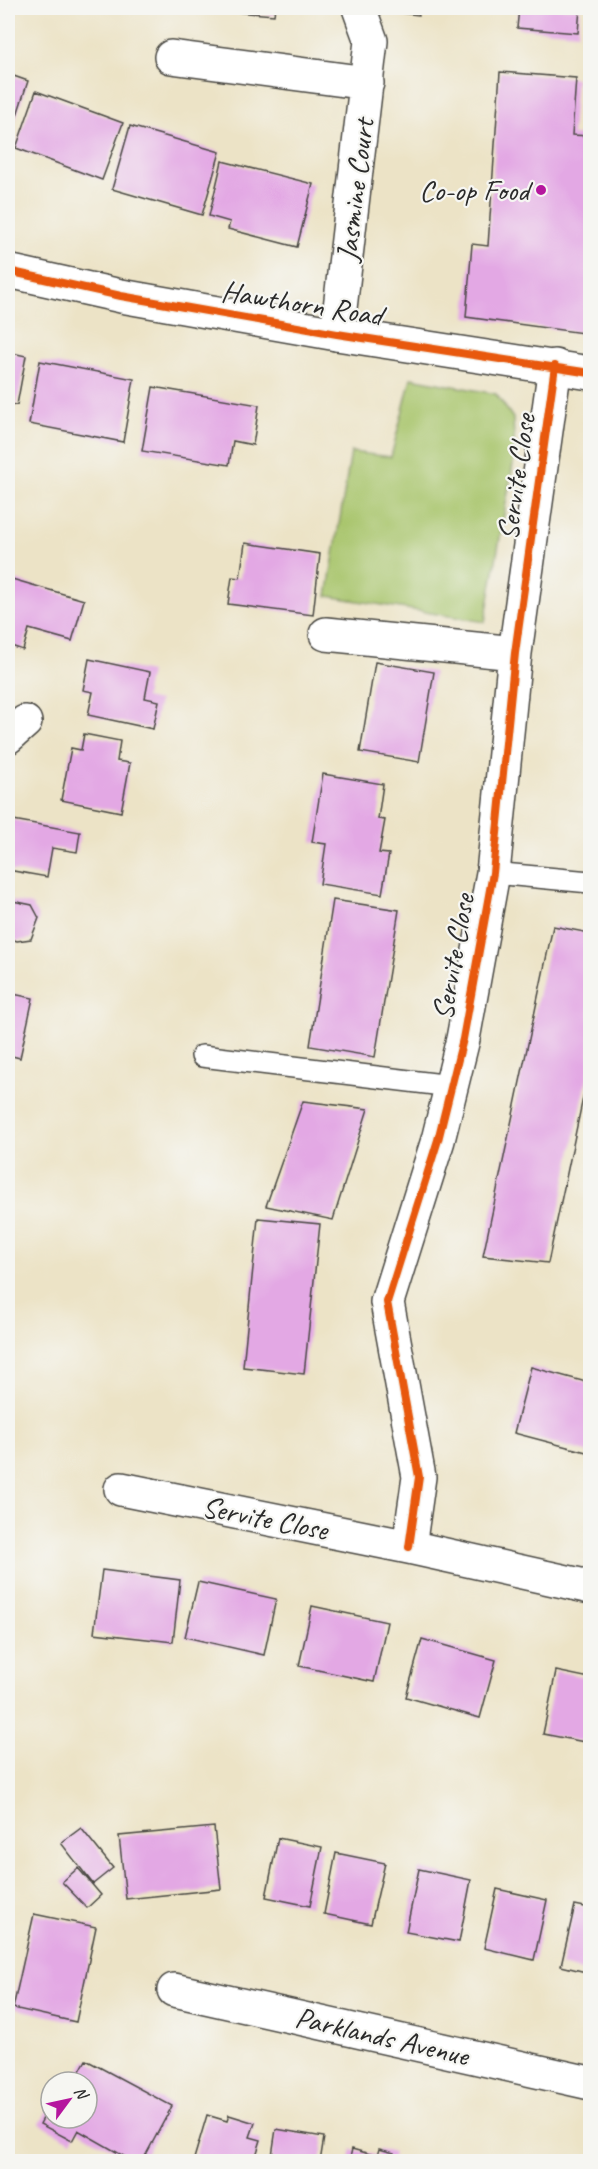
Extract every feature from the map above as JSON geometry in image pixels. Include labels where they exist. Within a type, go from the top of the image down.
[{"type":"street","name":"Jasmine Court","points":[[338,334],[371,41],[359,8]]},
{"type":"street","name":"Jasmine Court","points":[[171,57],[367,83]]},
{"type":"street","name":"Hawthorn Road","points":[[8,271],[120,296],[338,334],[591,373]]},
{"type":"street","name":"Servite Close","points":[[409,1546],[418,1477],[387,1302],[438,1140],[463,1040],[493,873],[515,653],[555,366]]},
{"type":"street","points":[[326,634],[515,653]]},
{"type":"street","name":"Servite Close","points":[[121,1489],[409,1546],[591,1587]]},
{"type":"street","name":"Parklands Avenue","points":[[174,1990],[591,2083]]},
{"type":"lane","points":[[493,873],[591,882]]},
{"type":"lane","points":[[202,1056],[451,1086]]},
{"type":"green space","points":[[411,378],[496,394],[513,418],[515,453],[485,622],[327,596],[351,452],[391,457]]},
{"type":"building","points":[[198,8],[275,8],[274,15]]},
{"type":"building","points":[[371,8],[419,8],[419,15],[371,10]]},
{"type":"building","points":[[519,8],[580,8],[578,33],[517,28]]},
{"type":"building","name":"Co-op Food","points":[[500,72],[576,78],[572,135],[590,136],[590,334],[466,317],[472,244],[488,246]]},
{"type":"building","points":[[8,74],[28,81],[8,143]]},
{"type":"building","points":[[36,91],[123,123],[102,180],[16,148]]},
{"type":"building","points":[[130,126],[220,152],[202,215],[112,189]]},
{"type":"building","points":[[222,161],[313,184],[297,247],[228,229],[230,222],[209,216]]},
{"type":"building","points":[[8,352],[26,356],[17,405],[8,404]]},
{"type":"building","points":[[40,361],[134,379],[123,442],[29,424]]},
{"type":"building","points":[[153,387],[259,405],[253,445],[233,441],[229,465],[142,451]]},
{"type":"building","points":[[245,543],[320,554],[313,615],[228,604],[232,577],[240,578]]},
{"type":"building","points":[[12,579],[84,600],[72,641],[29,629],[23,650],[8,645],[8,593]]},
{"type":"building","points":[[89,659],[150,672],[145,698],[159,701],[153,729],[88,715],[93,692],[83,690]]},
{"type":"building","points":[[375,662],[434,672],[419,762],[360,752]]},
{"type":"building","points":[[84,734],[120,741],[117,761],[130,763],[121,812],[61,800],[71,748],[81,750]]},
{"type":"building","points":[[323,774],[383,784],[378,819],[385,820],[379,853],[389,854],[382,894],[320,884],[326,844],[312,842]]},
{"type":"building","points":[[8,819],[80,832],[77,852],[52,848],[47,877],[8,870]]},
{"type":"building","points":[[8,900],[32,905],[39,918],[31,939],[17,941],[8,938]]},
{"type":"building","points":[[333,900],[399,910],[375,1057],[310,1046]]},
{"type":"building","points":[[553,926],[590,933],[590,1065],[548,1263],[483,1256]]},
{"type":"building","points":[[8,993],[33,998],[20,1058],[8,1055]]},
{"type":"building","points":[[303,1101],[368,1109],[333,1220],[266,1206]]},
{"type":"building","points":[[258,1218],[320,1224],[304,1374],[243,1367]]},
{"type":"building","points":[[531,1367],[590,1383],[590,1453],[514,1433]]},
{"type":"building","points":[[102,1570],[180,1580],[173,1642],[94,1633]]},
{"type":"building","points":[[198,1582],[276,1599],[264,1655],[185,1637]]},
{"type":"building","points":[[312,1606],[387,1622],[374,1682],[299,1666]]},
{"type":"building","points":[[422,1639],[496,1660],[480,1718],[406,1697]]},
{"type":"building","points":[[556,1671],[590,1678],[590,1743],[543,1734]]},
{"type":"building","points":[[214,1827],[221,1889],[126,1899],[119,1836]]},
{"type":"building","points":[[81,1828],[113,1868],[93,1884],[61,1843]]},
{"type":"building","points":[[278,1838],[322,1847],[310,1906],[266,1897]]},
{"type":"building","points":[[336,1853],[385,1863],[371,1924],[324,1914]]},
{"type":"building","points":[[78,1868],[101,1895],[87,1908],[62,1882]]},
{"type":"building","points":[[419,1869],[471,1880],[459,1942],[406,1932]]},
{"type":"building","points":[[497,1889],[547,1900],[534,1960],[484,1948]]},
{"type":"building","points":[[575,1905],[590,1908],[590,1973],[561,1966]]},
{"type":"building","points":[[34,1914],[96,1927],[76,2022],[13,2008]]},
{"type":"building","points":[[86,2060],[172,2106],[142,2162],[134,2162],[78,2130],[99,2130],[99,2070],[81,2070]]},
{"type":"building","points":[[207,2115],[227,2121],[229,2115],[255,2123],[250,2137],[261,2140],[254,2162],[193,2162]]},
{"type":"building","points":[[276,2129],[324,2137],[320,2162],[271,2162]]},
{"type":"building","points":[[51,2130],[78,2130],[72,2141]]},
{"type":"building","points":[[352,2149],[377,2156],[379,2149],[394,2153],[392,2162],[349,2162]]},
{"type":"cycle path","points":[[8,271],[121,296],[337,334],[590,373]]},
{"type":"cycle path","points":[[409,1547],[419,1477],[387,1302],[438,1140],[463,1039],[493,873],[515,653],[555,366]]},
{"type":"place","name":"Co-op Food","points":[[541,190]]}]
